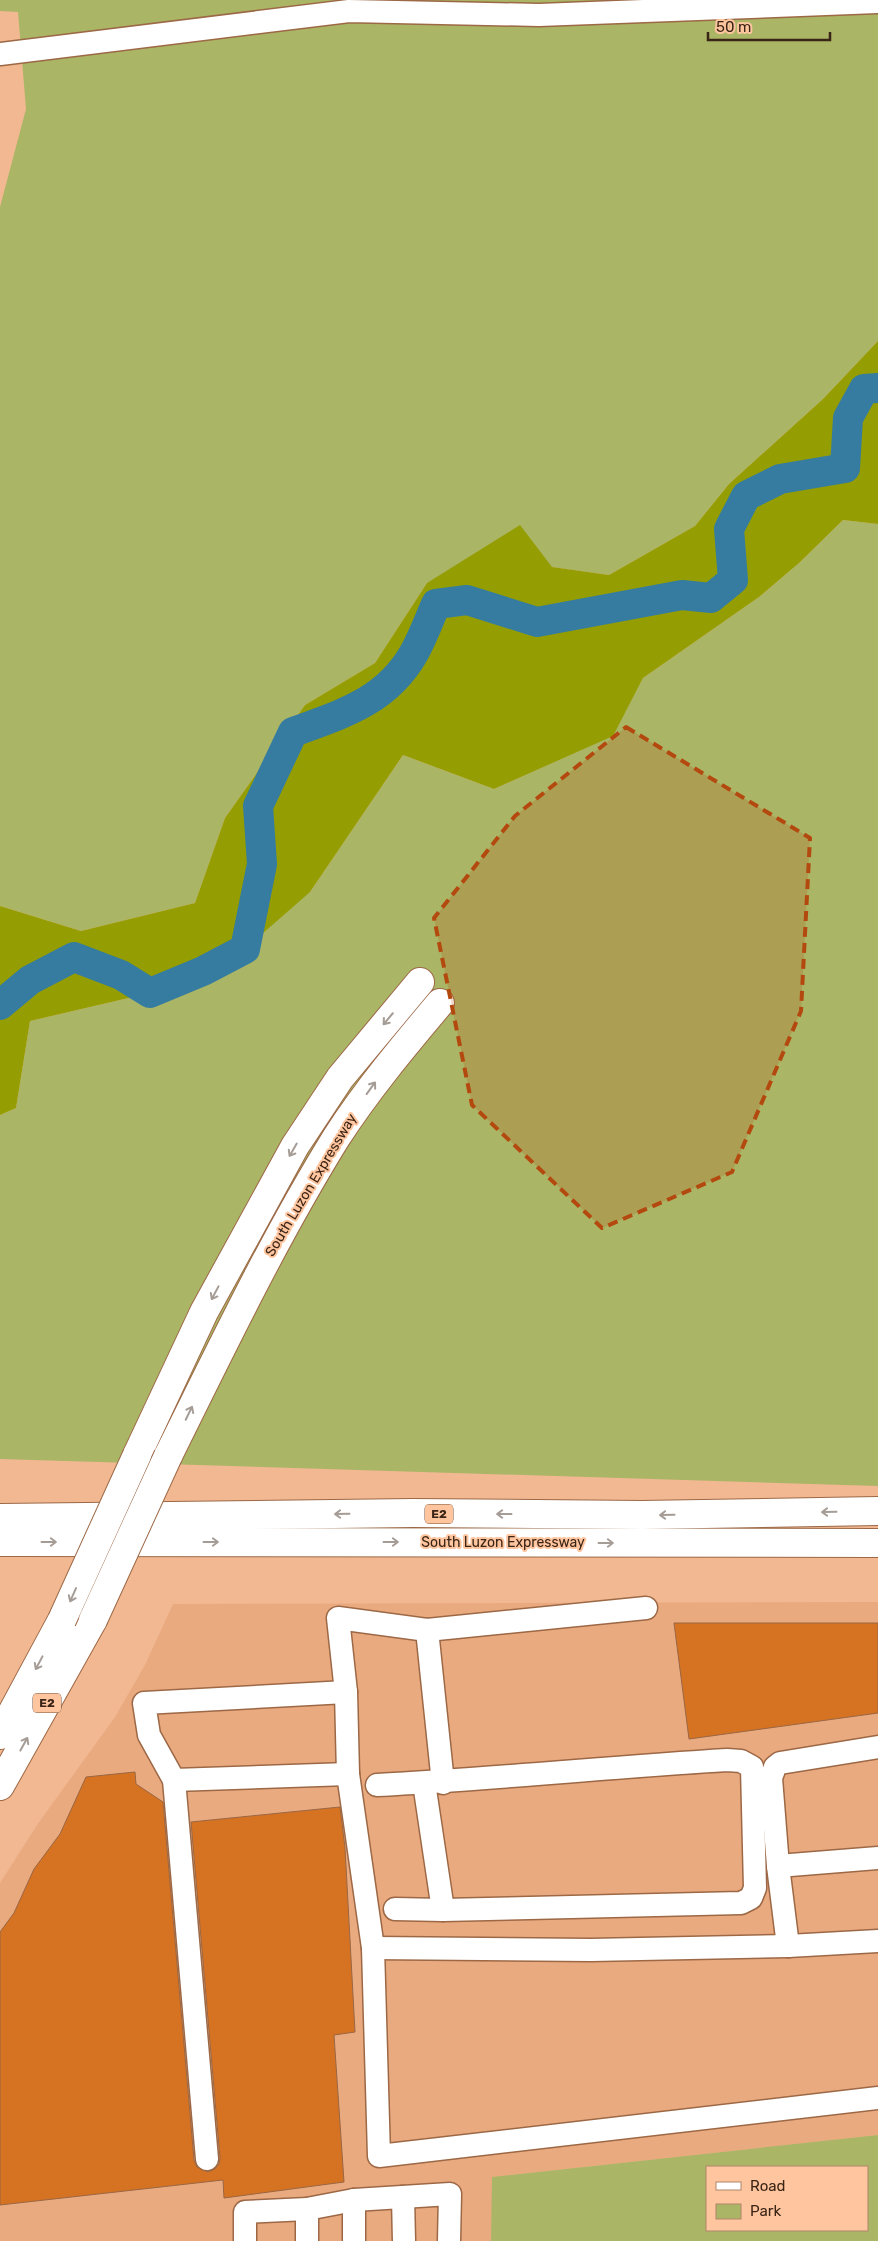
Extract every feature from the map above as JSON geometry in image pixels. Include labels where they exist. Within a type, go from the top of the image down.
[{"type":"highway","points":[[0,1735],[62,1620],[204,1312],[295,1146],[340,1078],[420,982]]},
{"type":"highway","name":"South Luzon Expressway","points":[[0,1786],[92,1620],[168,1456],[282,1230],[336,1138],[372,1085],[440,1003]]},
{"type":"highway","name":"South Luzon Expressway","points":[[0,1518],[413,1513],[642,1515],[878,1512]]},
{"type":"highway","name":"South Luzon Expressway","points":[[0,1542],[878,1543]]},
{"type":"lane","points":[[0,54],[349,11],[539,15],[878,2]]},
{"type":"lane","points":[[646,1608],[427,1630],[338,1618],[346,1692],[348,1774],[372,1948],[379,2156],[878,2098]]},
{"type":"lane","points":[[427,1630],[434,1783],[443,1910]]},
{"type":"lane","points":[[207,2159],[174,1780],[149,1735],[144,1703],[346,1692]]},
{"type":"lane","points":[[788,1946],[778,1866],[771,1778],[775,1767],[780,1763],[878,1747]]},
{"type":"lane","points":[[377,1786],[728,1760],[741,1761],[752,1767],[755,1888],[751,1898],[741,1903],[443,1910],[395,1909]]},
{"type":"lane","points":[[174,1780],[348,1774]]},
{"type":"lane","points":[[778,1866],[878,1858]]},
{"type":"lane","points":[[372,1948],[592,1950],[788,1946],[878,1941]]},
{"type":"lane","points":[[244,2241],[245,2212],[307,2209],[354,2200],[450,2194],[449,2241]]},
{"type":"lane","points":[[403,2197],[404,2241]]},
{"type":"lane","points":[[354,2200],[354,2241]]},
{"type":"lane","points":[[307,2209],[307,2241]]},
{"type":"highlighted area","points":[[626,727],[810,838],[801,1011],[732,1172],[602,1228],[472,1105],[434,918],[515,816]]},
{"type":"shaded area","points":[[878,341],[878,524],[843,520],[799,563],[759,597],[643,678],[613,736],[494,789],[403,755],[310,892],[245,949],[203,971],[150,993],[30,1021],[16,1108],[0,1115],[0,906],[81,931],[195,903],[225,818],[305,705],[375,663],[427,583],[520,525],[552,567],[609,575],[695,526],[729,484],[823,399]]},
{"type":"shaded area","points":[[878,1602],[878,2135],[493,2177],[491,2241],[0,2241],[0,1883],[37,1825],[115,1717],[145,1665],[173,1604]]},
{"type":"green space","points":[[0,0],[878,0],[878,341],[823,399],[729,484],[695,526],[609,575],[551,567],[427,583],[375,663],[305,705],[225,818],[195,903],[81,931],[0,906],[0,207],[26,109],[18,12],[0,11]]},
{"type":"green space","points":[[843,520],[878,524],[878,1486],[0,1459],[0,1115],[16,1108],[30,1021],[150,993],[310,892],[403,755],[494,789],[612,736],[643,678],[759,597],[799,563]]},
{"type":"green space","points":[[878,2135],[878,2241],[491,2241],[492,2177]]},
{"type":"building","points":[[674,1623],[878,1623],[878,1713],[689,1739]]},
{"type":"building","points":[[135,1772],[136,1784],[163,1802],[194,2160],[197,2167],[208,2172],[215,2169],[219,2164],[220,2158],[191,1822],[340,1807],[345,1848],[355,2032],[334,2035],[344,2182],[224,2198],[223,2180],[0,2205],[0,1932],[14,1913],[34,1869],[60,1834],[86,1777]]},
{"type":"waterway","points":[[0,1005],[30,980],[74,957],[121,975],[150,993],[203,971],[245,949],[262,864],[258,806],[293,732],[329,719],[361,704],[376,695],[390,683],[403,670],[414,653],[436,604],[467,600],[537,622],[682,595],[711,598],[733,580],[729,529],[746,496],[780,479],[845,468],[848,418],[864,389],[878,388]]}]
